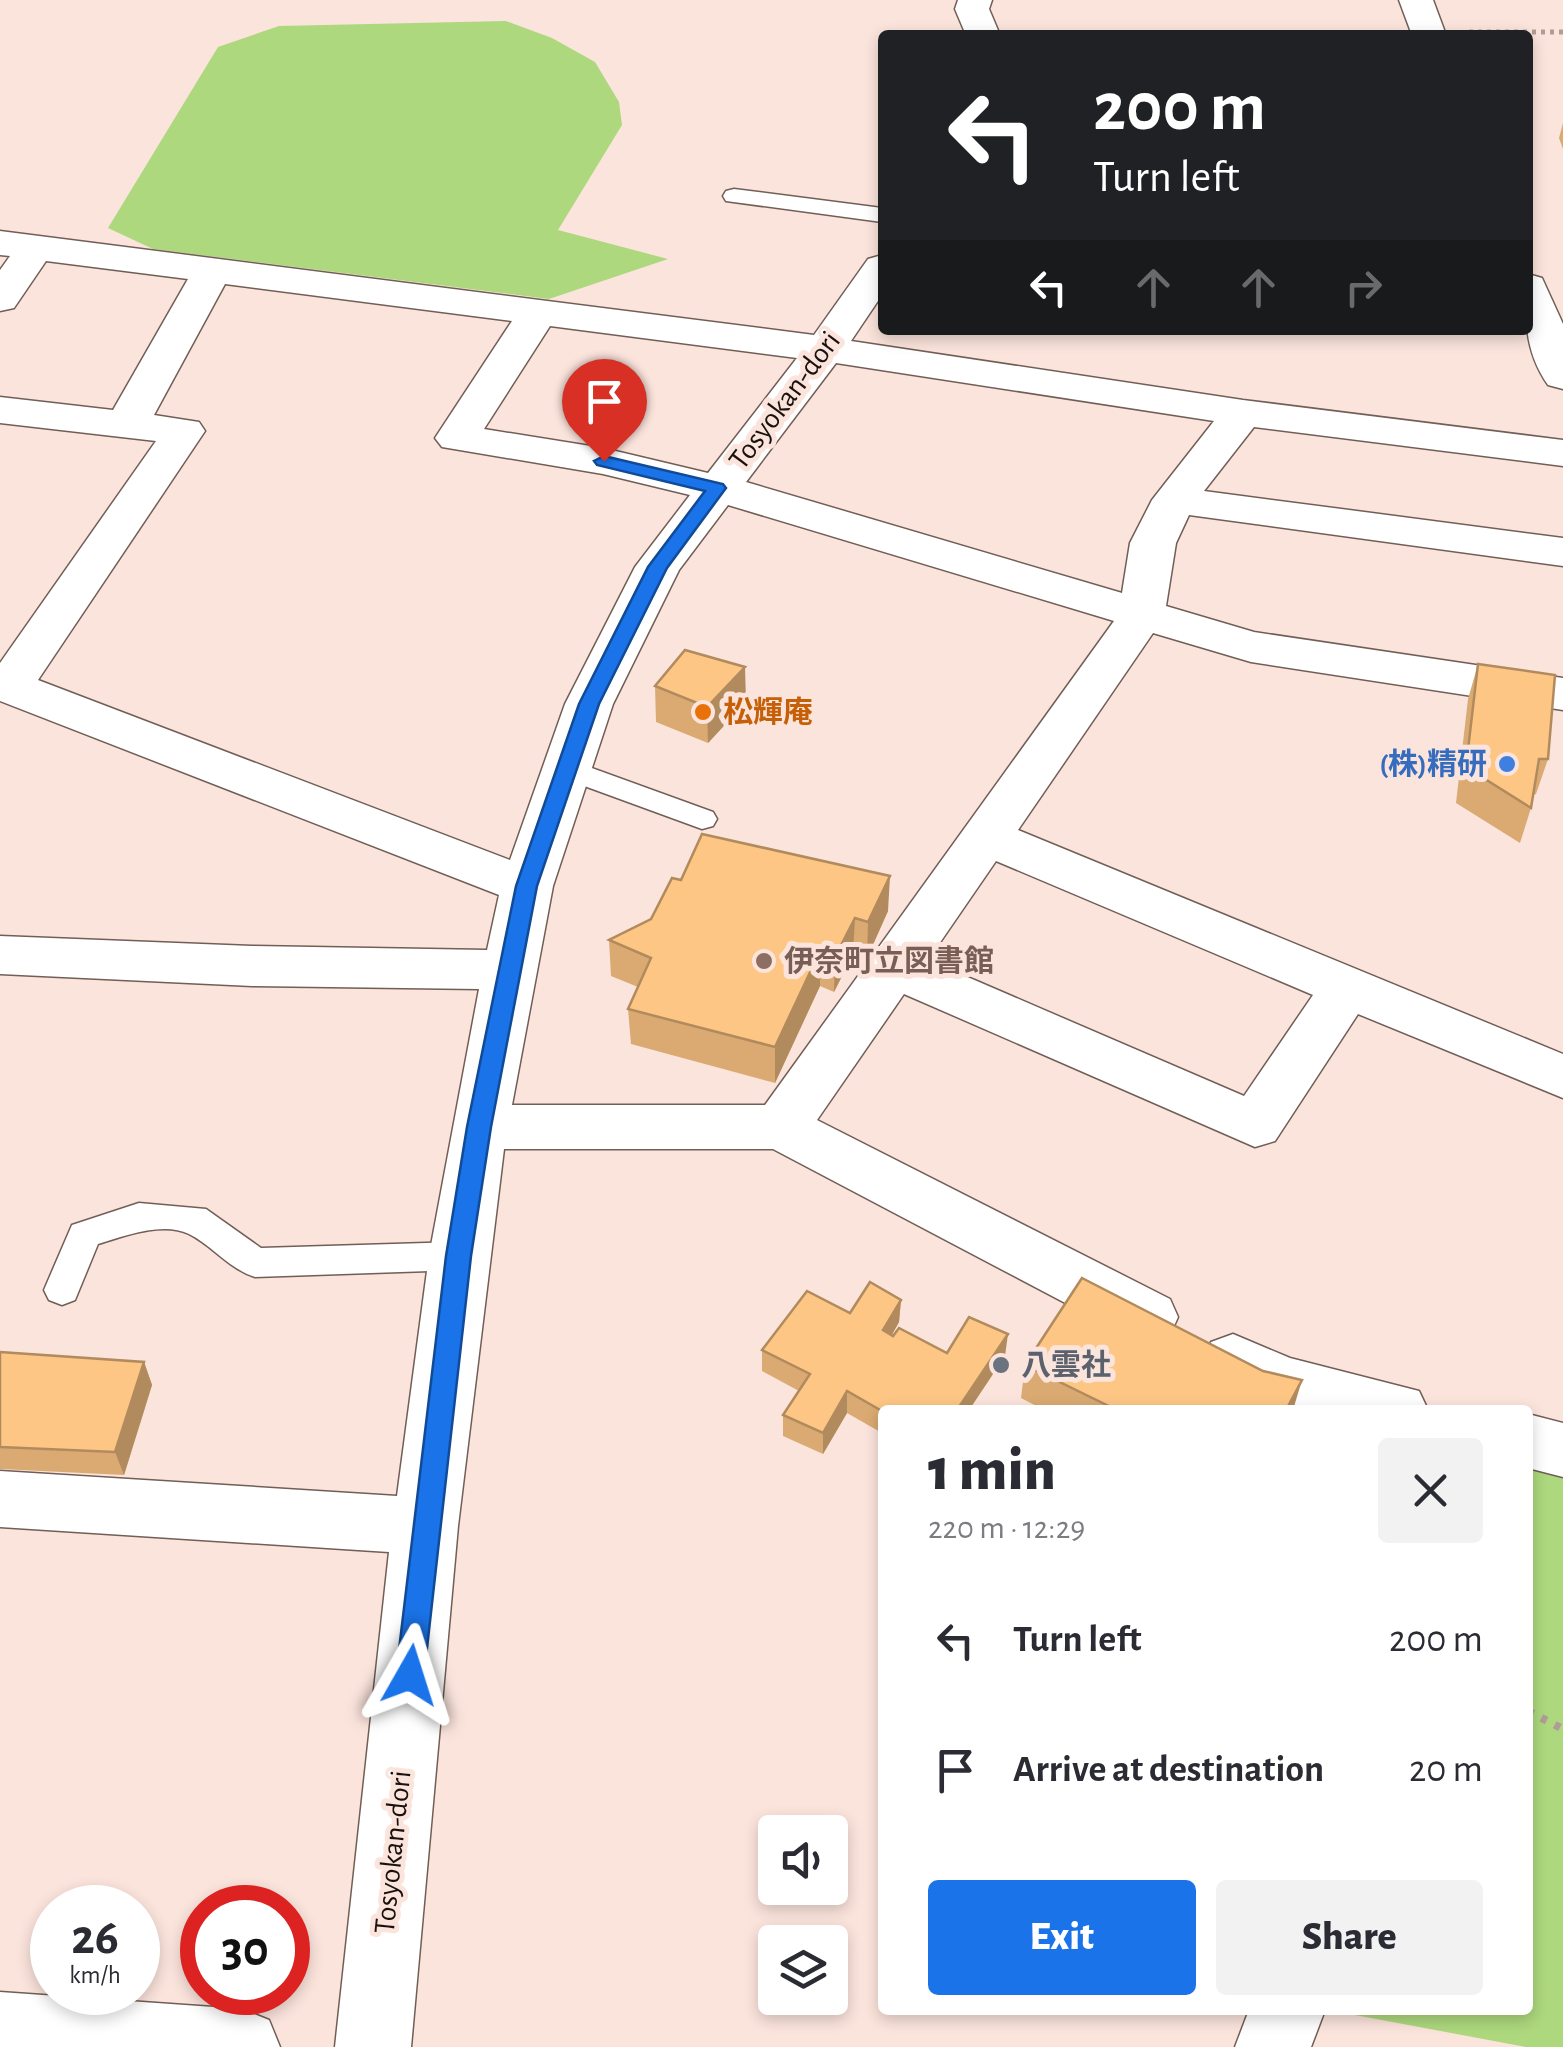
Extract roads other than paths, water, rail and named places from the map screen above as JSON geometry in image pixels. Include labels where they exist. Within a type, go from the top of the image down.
[{"type":"street","points":[[975,0],[972,9],[981,30]]},
{"type":"street","points":[[0,299],[19,244],[825,349],[1243,413],[1563,453]]},
{"type":"street","points":[[127,424],[213,269]]},
{"type":"street","name":"Tosyokan-dori","points":[[373,2047],[426,1526],[459,1256],[479,1127],[526,886],[589,704],[658,567],[825,349],[878,272]]},
{"type":"street","points":[[1533,299],[1563,376]]},
{"type":"street","points":[[538,312],[457,438],[604,461],[716,488],[862,528],[1140,617],[1251,647],[1563,694]]},
{"type":"street","points":[[0,410],[184,431],[4,685],[526,886]]},
{"type":"street","points":[[780,1127],[1140,617],[1154,543],[1174,500],[1243,413]]},
{"type":"street","points":[[1174,500],[1563,552]]},
{"type":"street","points":[[984,836],[1563,1078]]},
{"type":"street","points":[[0,955],[252,966],[508,970]]},
{"type":"street","points":[[892,967],[1255,1125],[1348,987]]},
{"type":"street","points":[[479,1127],[780,1127],[1278,1382],[1376,1405]]},
{"type":"street","points":[[1533,1442],[1563,1450]]},
{"type":"street","points":[[0,1499],[426,1526]]},
{"type":"street","points":[[1273,2047],[1285,2015]]},
{"type":"street","points":[[15,2036],[242,2047]]},
{"type":"lane","points":[[734,196],[878,214]]},
{"type":"lane","points":[[567,769],[702,818]]},
{"type":"lane","points":[[62,1290],[84,1235],[139,1217],[194,1219],[255,1264],[459,1256]]},
{"type":"place","name":"松輝庵","points":[[703,712]]},
{"type":"place","name":"(株)精研","points":[[1507,764]]},
{"type":"place","name":"伊奈町立図書館","points":[[764,961]]},
{"type":"place","name":"八雲社","points":[[1001,1365]]}]
